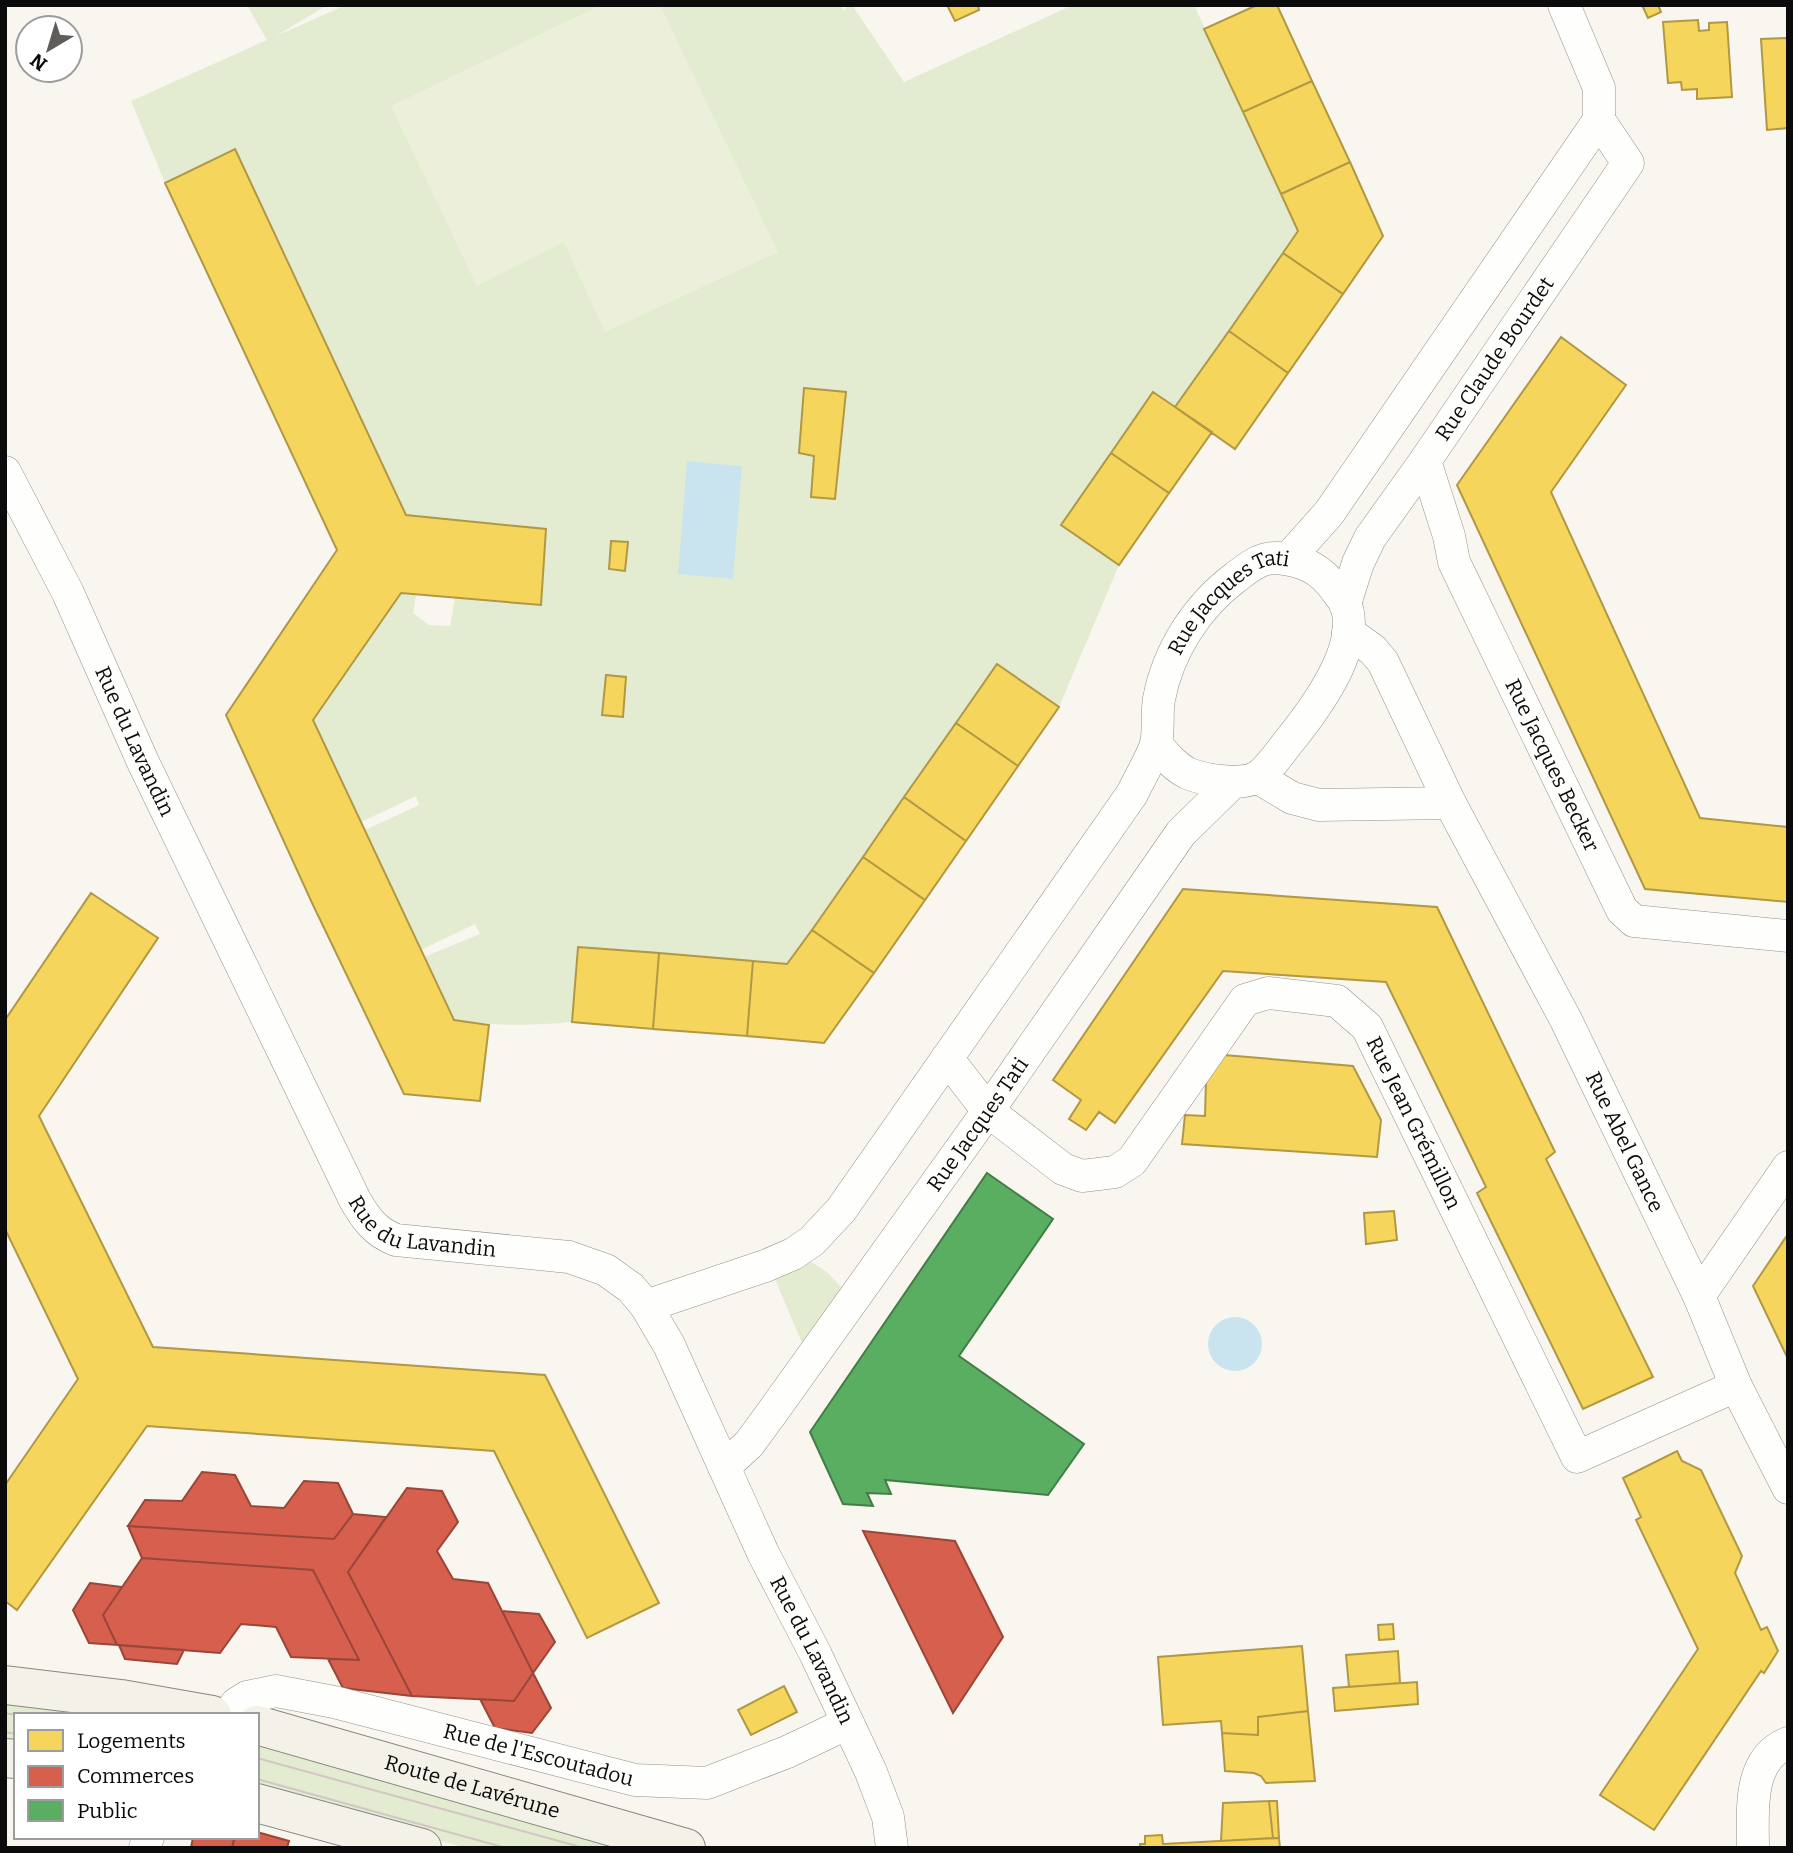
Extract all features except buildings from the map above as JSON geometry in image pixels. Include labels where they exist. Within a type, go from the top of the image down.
[{"type":"street","points":[[1289,559],[1329,513],[1599,120],[1600,88],[1570,7]]},
{"type":"street","name":"Rue Claude Bourdet","points":[[1347,618],[1358,564],[1370,538],[1628,163],[1599,120]]},
{"type":"street","name":"Rue Jacques Becker","points":[[1425,461],[1449,536],[1454,562],[1622,910],[1634,921],[1788,936]]},
{"type":"street","name":"Rue du Lavandin","points":[[5,472],[68,593],[143,762],[349,1188],[368,1222],[383,1235],[396,1240],[569,1256],[606,1270],[631,1288],[646,1306],[669,1345],[763,1553],[815,1653],[871,1772],[888,1817],[892,1848]]},
{"type":"street","name":"Rue Jacques Tati","points":[[646,1306],[765,1266],[793,1254],[812,1241],[841,1210],[1132,794],[1156,744],[1158,701],[1165,673],[1180,640],[1201,609],[1230,581],[1254,563],[1269,558],[1310,564],[1330,582],[1347,618],[1342,655],[1329,685],[1304,722],[1245,780],[1181,833],[988,1111],[771,1414],[749,1444],[724,1467]]},
{"type":"street","name":"Rue Abel Gance","points":[[1347,618],[1383,662],[1450,803],[1566,1020],[1699,1296],[1736,1386],[1788,1488]]},
{"type":"street","points":[[1156,744],[1167,758],[1186,772],[1206,779],[1245,780],[1318,805],[1450,803]]},
{"type":"street","name":"Rue Jean Grémillon","points":[[947,1058],[988,1111],[1063,1169],[1083,1177],[1115,1172],[1132,1161],[1245,1000],[1268,993],[1337,1001],[1367,1027],[1577,1457],[1736,1386]]},
{"type":"street","points":[[1699,1296],[1788,1167]]},
{"type":"street","points":[[5,1685],[200,1713]]},
{"type":"street","name":"Rue de l'Escoutadou","points":[[230,1713],[236,1704],[247,1697],[276,1691],[334,1702],[635,1780],[707,1783],[787,1752],[848,1723]]},
{"type":"street","name":"Route de Lavérune","points":[[259,1727],[686,1848]]},
{"type":"street","points":[[1753,1848],[1754,1793],[1760,1767],[1779,1747],[1788,1743]]},
{"type":"street","points":[[259,1804],[422,1848]]},
{"type":"green space","points":[[247,5],[327,5],[276,36],[346,5],[840,5],[844,11],[848,5],[852,5],[904,82],[1073,5],[1194,5],[1298,231],[1175,407],[1153,392],[1061,524],[1119,565],[1059,707],[996,665],[787,964],[577,946],[572,1022],[513,1025],[454,1020],[424,957],[480,934],[475,924],[421,950],[365,830],[419,805],[416,796],[361,822],[313,720],[401,593],[416,595],[413,613],[429,625],[450,626],[455,598],[540,605],[406,515],[236,150],[165,183],[131,101],[267,40]]},
{"type":"green space","points":[[601,5],[660,5],[778,252],[605,332],[564,242],[477,286],[391,106]]},
{"type":"green space","points":[[810,1261],[827,1272],[842,1288],[805,1350],[774,1277]]},
{"type":"green space","points":[[5,1697],[92,1713],[14,1713],[14,1747],[5,1745]]},
{"type":"green space","points":[[259,1739],[639,1848],[467,1848],[259,1792]]},
{"type":"water","points":[[687,461],[742,466],[733,579],[678,574]]},
{"type":"water","points":[[1235,1317],[1254,1325],[1262,1344],[1254,1363],[1235,1371],[1216,1363],[1208,1344],[1216,1325]]},
{"type":"tram line","points":[[5,1713],[14,1715]]},
{"type":"tram line","points":[[5,1732],[14,1734]]},
{"type":"tram line","points":[[259,1759],[584,1848]]},
{"type":"tram line","points":[[259,1780],[506,1848]]}]
